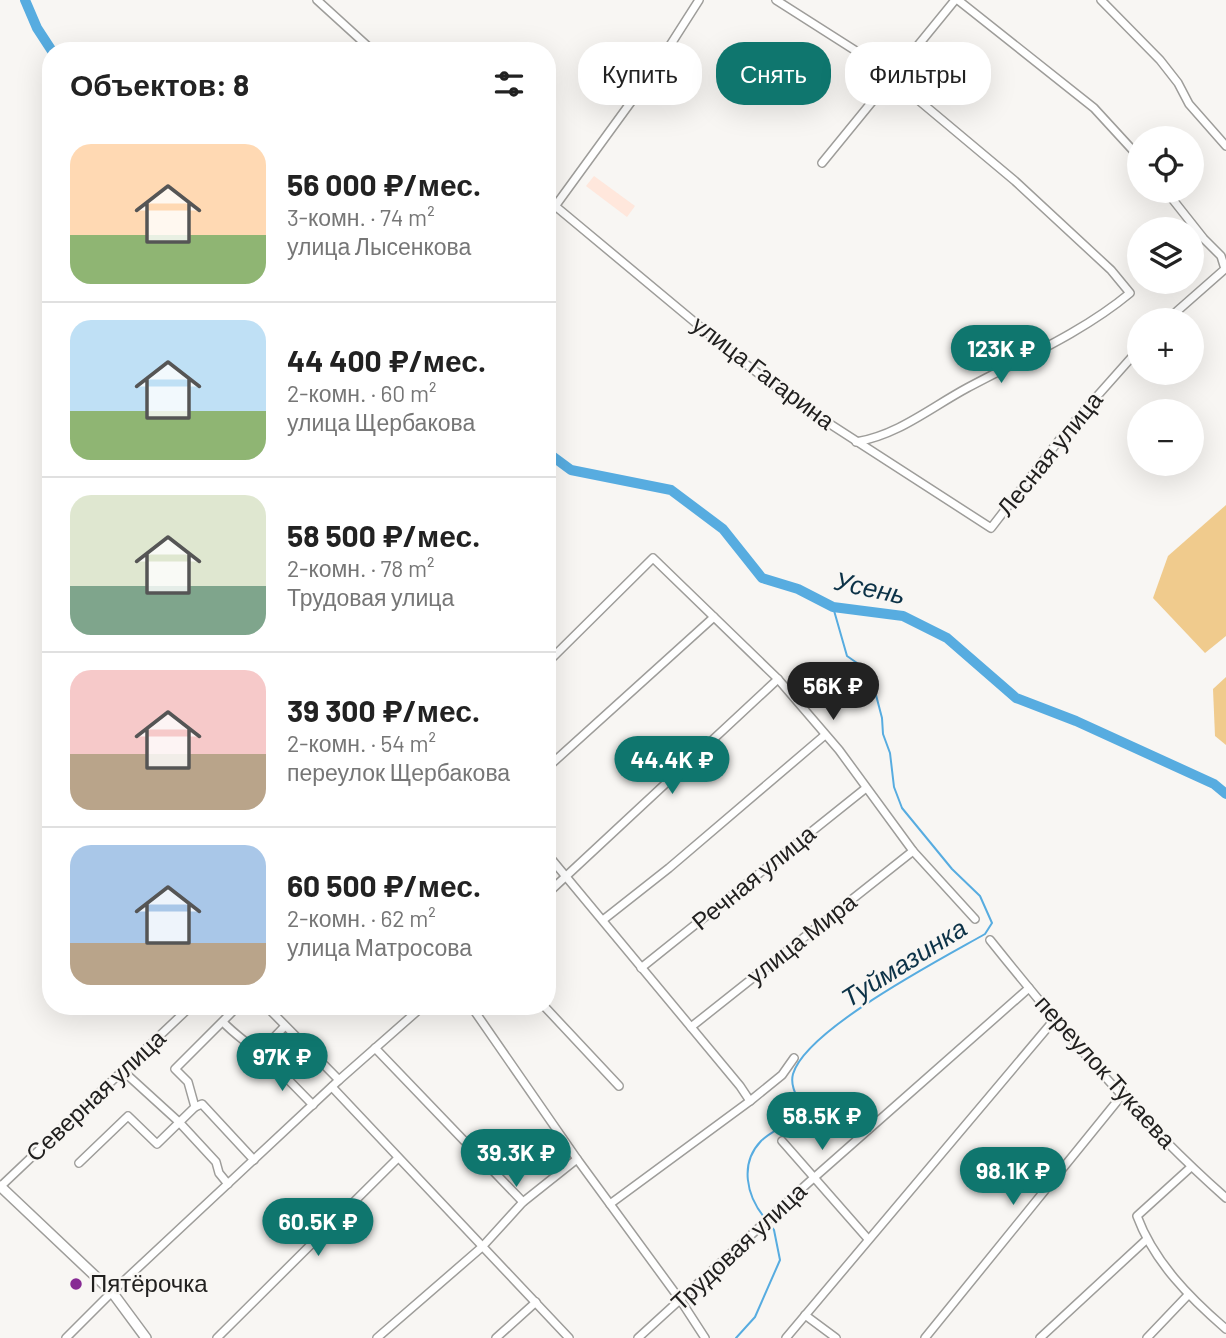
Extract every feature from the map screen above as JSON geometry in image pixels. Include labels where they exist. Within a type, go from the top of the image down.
[{"type":"street","points":[[317,0],[363,42]]},
{"type":"street","points":[[556,207],[655,69],[699,0]]},
{"type":"street","points":[[776,0],[845,44]]},
{"type":"street","points":[[922,42],[957,0],[1094,108],[1127,144]]},
{"type":"street","points":[[1101,0],[1160,60],[1178,83],[1189,104],[1226,146]]},
{"type":"street","points":[[822,163],[870,105]]},
{"type":"street","points":[[856,442],[873,439],[904,427],[943,401],[1054,342],[1130,293],[1111,270],[1015,181],[924,105]]},
{"type":"street","points":[[1176,203],[1221,256],[1226,269],[1181,308]]},
{"type":"street","name":"улица Гагарина","points":[[556,207],[739,359],[799,404],[991,528]]},
{"type":"street","name":"Лесная улица","points":[[991,528],[1067,430],[1127,362]]},
{"type":"street","points":[[556,654],[653,558],[778,678],[839,750],[913,851],[975,919]]},
{"type":"street","points":[[556,760],[714,617]]},
{"type":"street","points":[[556,885],[778,678]]},
{"type":"street","points":[[603,920],[669,868],[825,735]]},
{"type":"street","name":"Речная улица","points":[[641,968],[866,789]]},
{"type":"street","name":"улица Мира","points":[[691,1027],[913,851]]},
{"type":"street","points":[[556,865],[750,1101]]},
{"type":"street","name":"переулок Тукаева","points":[[990,940],[1054,1020],[1191,1167],[1226,1198]]},
{"type":"street","name":"Трудовая улица","points":[[638,1338],[1029,988]]},
{"type":"street","name":"Северная улица","points":[[0,1186],[182,1015]]},
{"type":"street","points":[[195,1107],[188,1083],[176,1069],[230,1015]]},
{"type":"street","points":[[275,1015],[339,1080]]},
{"type":"street","points":[[66,1338],[339,1080],[413,1015]]},
{"type":"street","points":[[477,1015],[705,1338]]},
{"type":"street","points":[[552,1015],[619,1086]]},
{"type":"street","points":[[786,1338],[1054,1020]]},
{"type":"street","points":[[223,1022],[258,1054],[285,1026]]},
{"type":"street","points":[[375,1048],[523,1202]]},
{"type":"street","points":[[610,1204],[750,1101],[782,1075],[794,1058]]},
{"type":"street","points":[[270,1061],[313,1105]]},
{"type":"street","points":[[123,1071],[179,1122],[216,1162],[219,1172],[228,1184]]},
{"type":"street","points":[[332,1087],[569,1338]]},
{"type":"street","points":[[925,1338],[1123,1094]]},
{"type":"street","points":[[79,1163],[128,1116],[158,1144],[195,1107],[202,1104],[254,1160]]},
{"type":"street","points":[[782,1141],[868,1239]]},
{"type":"street","points":[[217,1338],[398,1158]]},
{"type":"street","points":[[377,1338],[482,1247],[523,1202],[577,1159]]},
{"type":"street","points":[[1191,1167],[1137,1216],[1146,1240],[1188,1295],[1226,1329]]},
{"type":"street","points":[[0,1186],[112,1292],[146,1338]]},
{"type":"street","points":[[1040,1338],[1146,1240]]},
{"type":"street","points":[[1147,1338],[1188,1295]]},
{"type":"street","points":[[496,1338],[536,1302]]},
{"type":"street","points":[[806,1315],[836,1338]]},
{"type":"shaded area","points":[[594,176],[635,206],[627,217],[586,186]]},
{"type":"shaded area","points":[[1226,505],[1226,636],[1205,653],[1153,598],[1168,556]]},
{"type":"shaded area","points":[[1226,677],[1226,745],[1215,736],[1213,689]]},
{"type":"waterway","name":"Усень","points":[[25,0],[46,42]]},
{"type":"waterway","name":"Усень","points":[[556,459],[571,470],[671,490],[723,529],[762,578],[798,589],[833,607],[903,616],[947,638],[1016,698],[1076,721],[1214,784],[1226,794]]},
{"type":"waterway","name":"Туймазинка","points":[[764,1217],[750,1190],[750,1160],[761,1141],[788,1123],[797,1113],[801,1105],[792,1078],[803,1056],[848,1016],[909,977],[985,934],[992,923],[980,896],[952,869],[902,808],[894,787],[890,753],[883,734],[882,718],[870,672],[847,656],[833,607]]},
{"type":"waterway","name":"Туймазинка","points":[[736,1338],[755,1317],[780,1260],[774,1230],[767,1222]]},
{"type":"place","name":"Пятёрочка","points":[[76,1284]]}]
